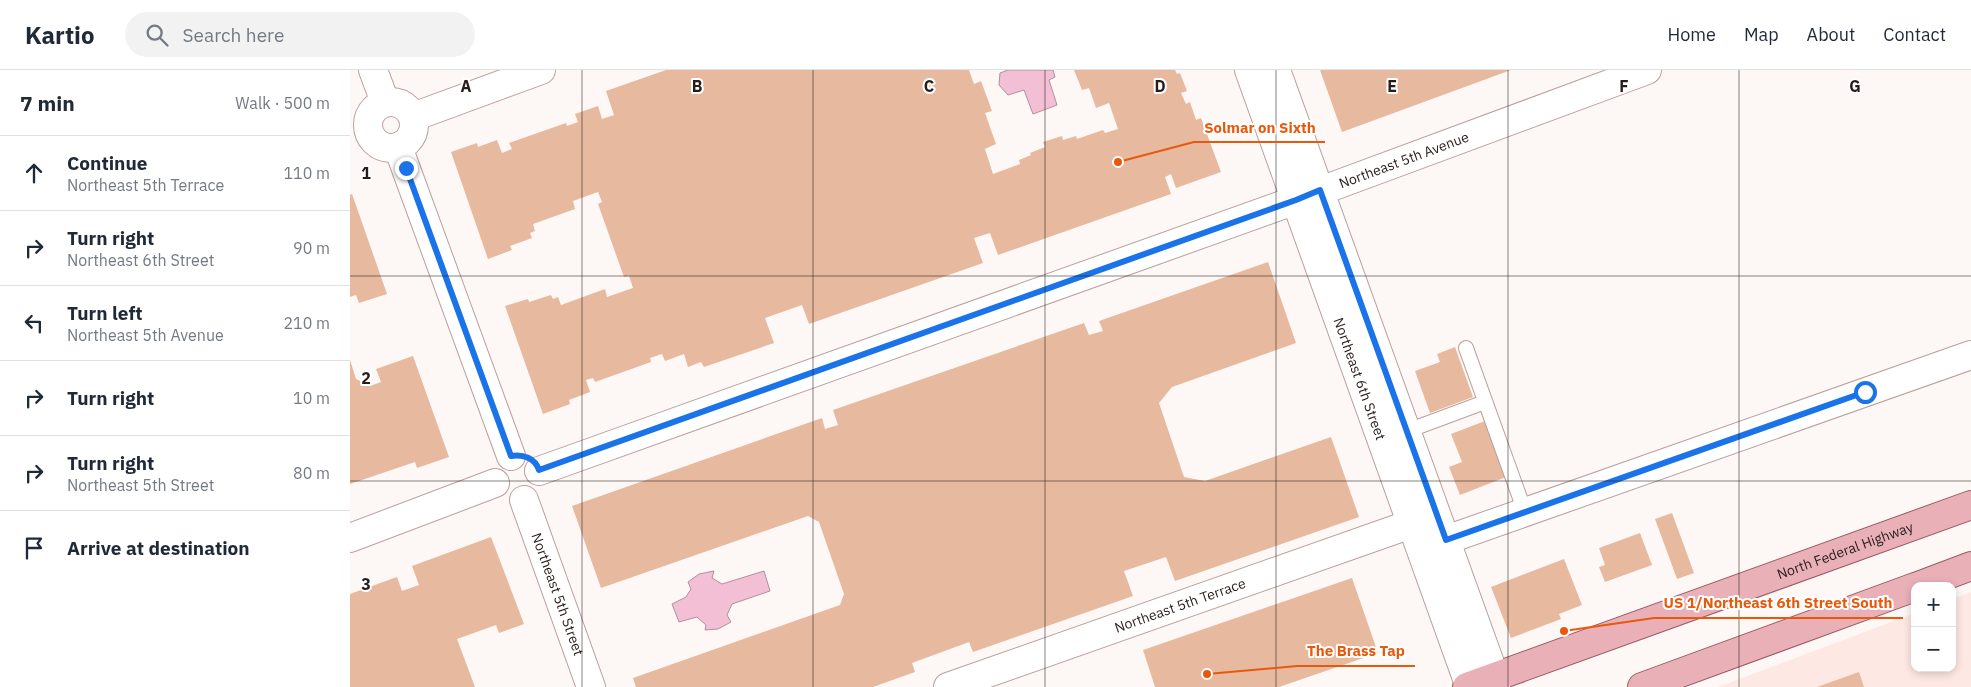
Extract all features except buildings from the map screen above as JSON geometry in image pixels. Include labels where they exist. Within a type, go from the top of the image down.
[{"type":"main road","name":"North Federal Highway","points":[[1479,685],[1971,505]]},
{"type":"main road","points":[[1927,582],[1971,566]]},
{"type":"main road","points":[[1642,687],[1911,588]]},
{"type":"street","points":[[373,70],[385,102]]},
{"type":"street","points":[[413,117],[541,70]]},
{"type":"street","name":"Northeast 6th Street","points":[[1249,70],[1308,195],[1407,431],[1446,540],[1479,685]]},
{"type":"street","name":"Northeast 6th Street","points":[[1276,70],[1308,195],[1411,524],[1479,685]]},
{"type":"street","name":"Northeast 5th Avenue","points":[[539,470],[1308,195],[1635,72]]},
{"type":"street","points":[[385,102],[401,104],[407,108],[413,117],[414,128],[412,135],[408,141],[398,147],[388,149],[360,136],[372,111],[385,102]]},
{"type":"street","points":[[398,147],[511,456]]},
{"type":"street","points":[[1446,540],[1971,355]]},
{"type":"street","points":[[519,455],[533,460],[539,470],[541,481],[539,488],[535,494],[524,500],[515,501],[507,499],[501,495],[495,484],[495,472],[498,465],[504,459],[511,456],[519,455]]},
{"type":"street","points":[[350,538],[495,484]]},
{"type":"street","name":"Northeast 5th Street","points":[[524,500],[591,687]]},
{"type":"street","name":"Northeast 5th Terrace","points":[[948,687],[1411,524]]},
{"type":"lane","points":[[1466,348],[1525,512]]},
{"type":"lane","points":[[1407,431],[1485,402]]},
{"type":"shaded area","points":[[1008,70],[1053,70],[1055,77],[1049,80],[1057,105],[1033,114],[1024,90],[1008,95],[999,85],[1000,73]]},
{"type":"shaded area","points":[[714,571],[712,578],[722,584],[764,571],[770,591],[732,604],[727,615],[731,622],[718,629],[705,630],[706,625],[697,617],[679,622],[672,604],[686,597],[691,589],[688,582],[699,574]]},
{"type":"shaded area","points":[[1971,592],[1971,687],[1718,687],[1911,615],[1911,672],[1956,672],[1956,598]]},
{"type":"place","name":"Solmar on Sixth","points":[[1118,162]]},
{"type":"place","name":"US 1/Northeast 6th Street South","points":[[1564,631]]},
{"type":"place","name":"The Brass Tap","points":[[1207,674]]},
{"type":"route","points":[[406,168],[511,456],[519,455],[533,460],[539,470],[1320,190],[1446,540],[1865,392]]}]
